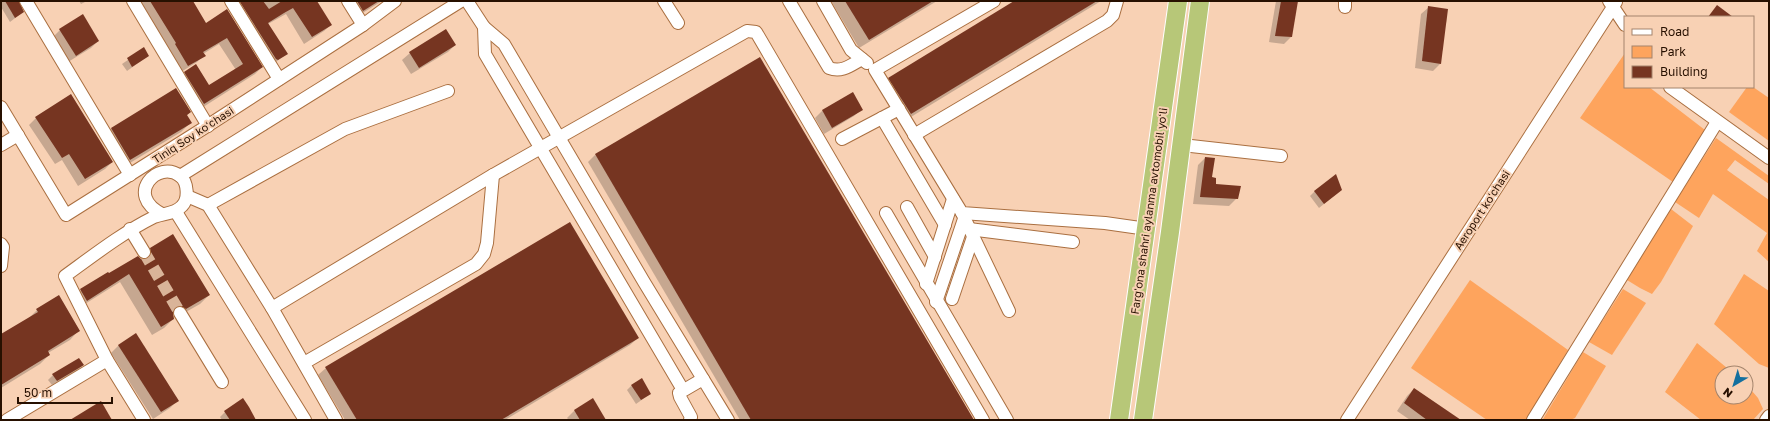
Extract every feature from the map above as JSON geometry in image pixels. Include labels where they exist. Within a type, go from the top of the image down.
[{"type":"highway","name":"Fargʻona shahri aylanma avtomobil yoʻli","points":[[1119,420],[1178,1]]},
{"type":"highway","name":"Fargʻona shahri aylanma avtomobil yoʻli","points":[[1143,420],[1182,145],[1200,1]]},
{"type":"street","points":[[26,1],[130,175]]},
{"type":"street","points":[[133,1],[208,126]]},
{"type":"street","points":[[231,1],[279,79]]},
{"type":"street","points":[[348,1],[363,25]]},
{"type":"street","name":"Tiniq Soy koʻchasi","points":[[1,107],[66,215],[208,126],[363,25],[395,1]]},
{"type":"street","points":[[180,176],[462,1]]},
{"type":"street","points":[[467,1],[484,27],[504,44],[644,282],[728,420]]},
{"type":"street","points":[[664,1],[678,23]]},
{"type":"street","points":[[789,1],[829,68],[836,71],[842,70],[862,59]]},
{"type":"street","points":[[823,1],[851,50],[875,70],[953,199],[967,224],[1009,311]]},
{"type":"street","points":[[875,70],[994,1]]},
{"type":"street","points":[[914,135],[1108,21],[1114,15],[1117,1]]},
{"type":"street","points":[[1613,3],[1624,23]]},
{"type":"street","name":"Aeroport koʻchasi","points":[[1347,420],[1613,3]]},
{"type":"street","points":[[484,27],[485,54],[683,390]]},
{"type":"street","points":[[272,308],[540,148],[747,31],[756,32],[983,420]]},
{"type":"street","points":[[1671,88],[1769,158]]},
{"type":"street","points":[[208,205],[345,129],[448,91]]},
{"type":"street","points":[[842,139],[899,110]]},
{"type":"street","points":[[882,118],[945,225]]},
{"type":"street","points":[[1534,420],[1717,122]]},
{"type":"street","points":[[1,145],[18,135]]},
{"type":"street","points":[[1182,145],[1281,156]]},
{"type":"street","points":[[144,420],[107,360],[65,276],[130,229],[162,214],[176,212],[183,205],[187,196],[186,185],[180,176],[169,172],[158,173],[149,180],[145,189],[146,200],[152,209],[162,214]]},
{"type":"street","points":[[304,363],[476,264],[484,254],[487,243],[493,175]]},
{"type":"street","points":[[187,196],[208,205],[272,308],[336,420]]},
{"type":"street","points":[[926,284],[953,199]]},
{"type":"street","points":[[907,207],[935,257]]},
{"type":"street","points":[[176,212],[305,420]]},
{"type":"street","points":[[886,213],[936,302],[1007,420]]},
{"type":"street","points":[[967,224],[1106,223],[1147,229]]},
{"type":"street","points":[[967,224],[1073,242]]},
{"type":"street","points":[[952,299],[967,224]]},
{"type":"street","points":[[936,302],[967,224]]},
{"type":"street","points":[[130,229],[144,252]]},
{"type":"street","points":[[1,244],[3,247],[1,266]]},
{"type":"street","points":[[626,294],[644,282]]},
{"type":"street","points":[[180,313],[222,382]]},
{"type":"street","points":[[7,420],[107,360]]},
{"type":"street","points":[[690,420],[691,417],[679,395],[683,390],[702,379]]},
{"type":"street","points":[[1766,420],[1769,416]]},
{"type":"green space","points":[[1624,54],[1624,88],[1650,88],[1705,130],[1673,182],[1580,118]]},
{"type":"green space","points":[[1746,88],[1754,88],[1769,98],[1769,141],[1729,112]]},
{"type":"green space","points":[[1716,138],[1769,176],[1769,184],[1735,160],[1727,170],[1769,200],[1769,262],[1757,251],[1767,233],[1713,194],[1699,218],[1675,202]]},
{"type":"green space","points":[[1671,209],[1693,226],[1661,282],[1652,294],[1627,280]]},
{"type":"green space","points":[[1744,274],[1769,291],[1769,368],[1759,364],[1714,324]]},
{"type":"green space","points":[[1470,280],[1568,350],[1527,420],[1487,420],[1411,368]]},
{"type":"green space","points":[[1623,289],[1646,303],[1612,355],[1589,342]]},
{"type":"green space","points":[[1697,343],[1723,365],[1714,365],[1714,405],[1754,405],[1754,393],[1763,409],[1753,420],[1701,420],[1665,392]]},
{"type":"green space","points":[[1583,352],[1606,366],[1575,418],[1570,420],[1544,420],[1543,419]]},
{"type":"building","points":[[5,1],[19,1],[24,12],[15,18]]},
{"type":"building","points":[[150,1],[193,1],[206,23],[227,9],[263,67],[204,104],[184,72],[196,64],[209,85],[243,64],[227,38],[203,52],[206,56],[188,66],[175,44],[176,43]]},
{"type":"building","points":[[263,1],[269,9],[282,1],[317,1],[332,25],[312,37],[293,8],[268,23],[288,54],[278,60],[240,2]]},
{"type":"building","points":[[357,1],[379,1],[363,11]]},
{"type":"building","points":[[845,1],[933,1],[869,40]]},
{"type":"building","points":[[1014,1],[1097,1],[911,114],[888,78]]},
{"type":"building","points":[[1281,1],[1298,1],[1292,37],[1275,36]]},
{"type":"building","points":[[1717,5],[1732,16],[1709,16]]},
{"type":"building","points":[[1428,6],[1448,9],[1441,64],[1422,61]]},
{"type":"building","points":[[83,14],[99,41],[76,56],[59,29]]},
{"type":"building","points":[[446,29],[456,45],[419,68],[409,52]]},
{"type":"building","points":[[144,47],[149,56],[132,67],[127,58]]},
{"type":"building","points":[[760,57],[974,420],[751,420],[595,154]]},
{"type":"building","points":[[176,88],[191,112],[187,115],[192,123],[130,160],[111,128]]},
{"type":"building","points":[[853,92],[863,110],[832,128],[822,110]]},
{"type":"building","points":[[71,94],[113,162],[85,179],[69,154],[62,158],[35,117]]},
{"type":"building","points":[[1205,157],[1215,158],[1212,177],[1216,178],[1216,184],[1241,186],[1238,199],[1200,197]]},
{"type":"building","points":[[1336,174],[1342,190],[1324,204],[1314,191]]},
{"type":"building","points":[[570,222],[639,338],[501,420],[357,420],[325,367]]},
{"type":"building","points":[[173,234],[210,295],[186,309],[180,306],[176,307],[173,313],[174,319],[161,327],[129,274],[87,301],[80,289],[138,256],[141,259],[148,259],[151,255],[150,248]]},
{"type":"building","points":[[59,295],[80,331],[48,351],[50,355],[1,385],[1,334],[38,312],[36,309]]},
{"type":"building","points":[[136,333],[179,401],[161,412],[118,345]]},
{"type":"building","points":[[79,358],[84,365],[57,381],[52,374]]},
{"type":"building","points":[[642,378],[651,394],[641,400],[631,385]]},
{"type":"building","points":[[1414,388],[1461,420],[1427,420],[1404,403]]},
{"type":"building","points":[[243,398],[256,420],[230,420],[224,411]]},
{"type":"building","points":[[593,398],[606,420],[580,420],[574,410]]},
{"type":"building","points":[[101,401],[112,420],[70,420]]},
{"type":"tunnel","points":[[144,252],[180,313]]}]
